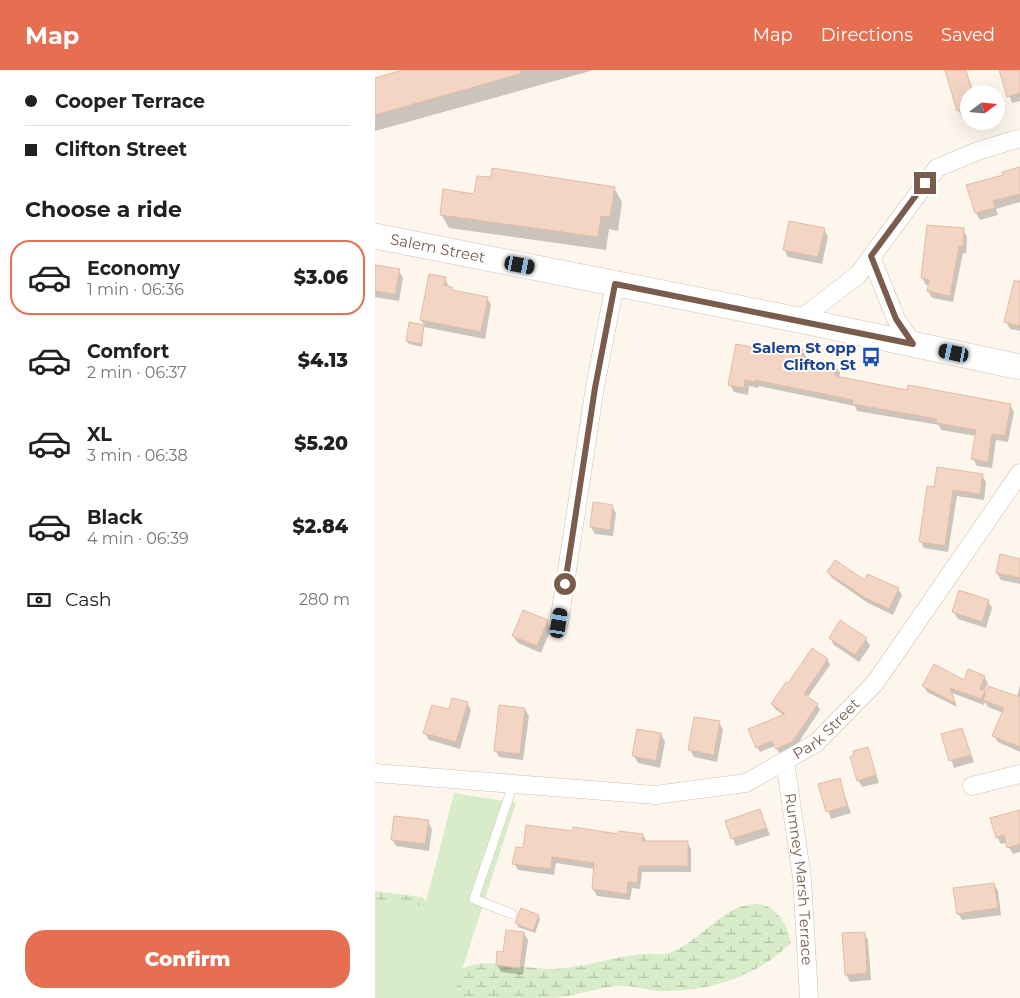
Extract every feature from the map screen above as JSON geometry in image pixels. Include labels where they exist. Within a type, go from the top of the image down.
[{"type":"main road","name":"Salem Street","points":[[375,236],[799,320],[1020,367]]},
{"type":"street","points":[[799,320],[858,275],[937,168],[978,150],[1020,138]]},
{"type":"street","points":[[871,256],[896,319],[913,344]]},
{"type":"street","points":[[559,623],[595,388],[615,284]]},
{"type":"street","name":"Park Street","points":[[375,773],[655,795],[746,783],[816,743],[875,683],[1020,473]]},
{"type":"street","name":"Rumney Marsh Terrace","points":[[785,761],[801,878],[809,998]]},
{"type":"street","points":[[972,786],[1020,774]]},
{"type":"lane","points":[[512,914],[474,899],[517,785]]},
{"type":"green space","points":[[454,793],[516,803],[453,998],[375,998],[375,900],[425,906]]},
{"type":"green space","points":[[375,891],[422,897],[431,905],[460,970],[470,966],[494,963],[555,969],[630,955],[664,954],[687,944],[732,911],[756,904],[769,908],[780,917],[787,929],[791,943],[764,965],[748,973],[732,980],[697,989],[662,991],[617,986],[553,998],[454,998],[445,996],[438,998],[375,998]]},
{"type":"building","points":[[403,70],[520,70],[520,74],[375,115],[375,78]]},
{"type":"building","points":[[945,70],[966,70],[970,85],[960,85],[960,110],[957,111]]},
{"type":"building","points":[[999,70],[1020,70],[1020,93],[1007,97]]},
{"type":"building","points":[[1020,167],[1020,194],[993,201],[995,208],[975,213],[966,185],[1003,175],[1002,172]]},
{"type":"building","points":[[492,168],[615,187],[610,217],[601,216],[598,237],[440,215],[443,189],[474,194],[477,176],[491,177]]},
{"type":"building","points":[[789,221],[825,228],[818,257],[783,250]]},
{"type":"building","points":[[927,225],[964,228],[963,247],[959,246],[950,296],[927,291],[929,280],[921,278]]},
{"type":"building","points":[[375,265],[400,269],[395,294],[375,291]]},
{"type":"building","points":[[429,274],[446,277],[444,285],[452,287],[452,290],[488,297],[481,332],[420,320]]},
{"type":"building","points":[[1014,281],[1020,281],[1020,326],[1004,322]]},
{"type":"building","points":[[409,322],[424,325],[421,344],[406,341]]},
{"type":"building","points":[[736,344],[778,352],[779,344],[803,349],[801,358],[836,365],[835,375],[840,377],[907,390],[908,385],[1011,404],[1005,436],[992,434],[988,462],[971,459],[976,430],[936,423],[937,419],[852,404],[853,400],[755,380],[755,382],[745,380],[744,388],[728,385]]},
{"type":"building","points":[[937,467],[983,474],[980,494],[953,490],[945,546],[919,542],[927,486],[934,487]]},
{"type":"building","points":[[593,502],[613,505],[610,530],[590,527]]},
{"type":"building","points":[[1000,554],[1020,559],[1020,578],[996,573]]},
{"type":"building","points":[[835,560],[865,580],[867,574],[899,588],[889,609],[864,597],[827,572]]},
{"type":"building","points":[[959,590],[989,600],[982,622],[952,612]]},
{"type":"building","points":[[523,610],[548,620],[537,646],[512,636]]},
{"type":"building","points":[[840,620],[867,638],[855,655],[829,638]]},
{"type":"building","points":[[812,648],[828,659],[804,694],[818,704],[792,742],[776,749],[772,741],[756,748],[748,729],[785,714],[771,704]]},
{"type":"building","points":[[934,664],[964,680],[968,669],[985,676],[980,689],[985,691],[981,699],[950,688],[955,703],[922,686]]},
{"type":"building","points":[[988,686],[1020,697],[1020,747],[992,736],[1004,708],[983,700]]},
{"type":"building","points":[[452,698],[468,702],[456,742],[423,733],[432,705],[449,709]]},
{"type":"building","points":[[499,705],[525,708],[520,754],[494,751]]},
{"type":"building","points":[[694,717],[720,721],[714,755],[688,750]]},
{"type":"building","points":[[962,728],[971,755],[949,761],[941,734]]},
{"type":"building","points":[[637,729],[661,733],[656,761],[632,756]]},
{"type":"building","points":[[868,747],[876,775],[857,781],[850,757],[854,755],[853,751]]},
{"type":"building","points":[[840,778],[847,806],[826,812],[818,784]]},
{"type":"building","points":[[760,809],[766,828],[731,839],[725,821]]},
{"type":"building","points":[[1020,810],[1020,844],[1007,848],[1004,835],[996,838],[990,818]]},
{"type":"building","points":[[394,816],[429,820],[425,844],[391,840]]},
{"type":"building","points":[[526,825],[573,831],[573,827],[618,834],[618,831],[643,834],[642,841],[688,841],[688,866],[639,866],[637,883],[628,882],[627,894],[592,889],[594,863],[552,857],[551,869],[512,864],[516,847],[523,848]]},
{"type":"building","points":[[994,883],[998,908],[957,914],[953,888]]},
{"type":"building","points":[[521,908],[539,915],[533,931],[515,923]]},
{"type":"building","points":[[506,930],[524,932],[520,968],[496,965],[497,951],[503,952]]},
{"type":"building","points":[[865,932],[867,973],[845,975],[842,933]]},
{"type":"place","name":"Salem St opp Clifton St","points":[[871,357]]},
{"type":"route","points":[[565,584],[595,388],[615,284],[913,344],[896,319],[871,256],[925,183]]}]
